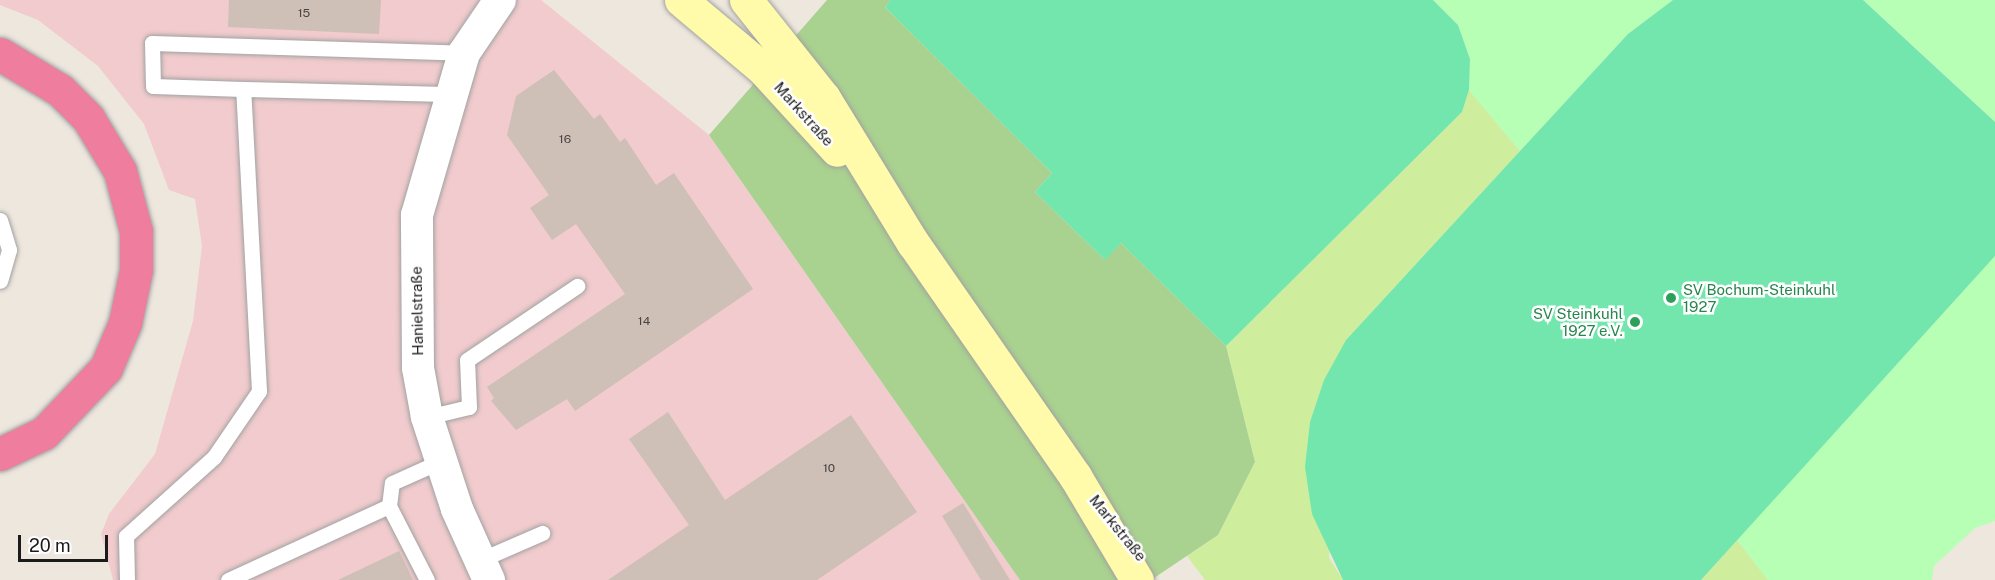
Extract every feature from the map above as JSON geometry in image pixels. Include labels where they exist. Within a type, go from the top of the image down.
[{"type":"highway","points":[[0,54],[60,90],[88,118],[120,171],[136,231],[136,270],[125,323],[106,368],[44,433],[0,454]]},
{"type":"main road","name":"Markstraße","points":[[681,0],[808,115],[914,243]]},
{"type":"main road","name":"Markstraße","points":[[747,0],[824,98],[914,243],[1075,476],[1137,580]]},
{"type":"main road","name":"Markstraße","points":[[1075,476],[1161,580]]},
{"type":"street","name":"Hanielstraße","points":[[476,0],[468,45],[449,94],[417,215],[418,368],[427,417],[439,462],[485,570]]},
{"type":"street","name":"Hanielstraße","points":[[468,45],[500,0]]},
{"type":"lane","points":[[449,94],[153,86],[152,43],[468,45]]},
{"type":"lane","points":[[127,580],[126,536],[214,458],[259,391],[243,89]]},
{"type":"lane","points":[[0,220],[9,250],[0,281]]},
{"type":"lane","points":[[427,417],[469,407],[467,360],[577,286]]},
{"type":"lane","points":[[427,580],[389,506],[392,483],[439,462]]},
{"type":"lane","points":[[228,580],[389,506]]},
{"type":"lane","points":[[485,570],[542,533]]},
{"type":"shaded area","points":[[0,0],[541,0],[709,135],[1020,580],[113,580],[101,534],[109,514],[155,454],[193,321],[202,246],[195,199],[169,190],[144,124],[98,66],[38,20],[0,5]]},
{"type":"green space","points":[[827,0],[891,0],[885,7],[1052,173],[1035,192],[1104,259],[1121,243],[1226,346],[1255,462],[1218,535],[1151,580],[1020,580],[709,135]]},
{"type":"green space","points":[[891,0],[1433,0],[1458,25],[1470,59],[1469,90],[1462,112],[1226,346],[1121,243],[1105,260],[1035,192],[1052,173],[885,7]]},
{"type":"green space","points":[[1433,0],[1673,0],[1628,34],[1520,151],[1469,90],[1470,59],[1458,25]]},
{"type":"green space","name":"SV Bochum-Steinkuhl 1927","points":[[1673,0],[1863,0],[1995,122],[1995,256],[1701,580],[1343,580],[1312,514],[1305,467],[1310,422],[1324,380],[1346,340],[1628,34]]},
{"type":"green space","points":[[1863,0],[1995,0],[1995,122],[1921,53]]},
{"type":"green space","points":[[1469,90],[1520,151],[1346,340],[1329,558],[1343,580],[1205,580],[1187,556],[1218,535],[1255,462],[1226,346],[1462,112]]},
{"type":"green space","points":[[1995,256],[1995,521],[1975,528],[1934,566],[1932,580],[1768,580],[1737,540]]},
{"type":"green space","points":[[1737,540],[1768,580],[1701,580]]},
{"type":"building","points":[[229,0],[381,0],[379,34],[228,27]]},
{"type":"building","points":[[554,70],[594,119],[600,114],[620,142],[625,138],[656,185],[674,173],[753,289],[575,411],[567,399],[516,430],[491,401],[494,398],[487,387],[625,294],[576,224],[552,240],[530,208],[549,195],[507,135],[516,96]]},
{"type":"building","points":[[668,412],[725,500],[851,415],[917,512],[817,580],[608,580],[689,525],[629,439]]},
{"type":"building","points":[[963,503],[1010,580],[981,580],[942,516]]},
{"type":"building","points":[[399,551],[413,580],[338,580]]},
{"type":"place","name":"SV Bochum-Steinkuhl 1927","points":[[1671,298]]},
{"type":"place","name":"SV Steinkuhl 1927 e.V.","points":[[1635,322]]}]
